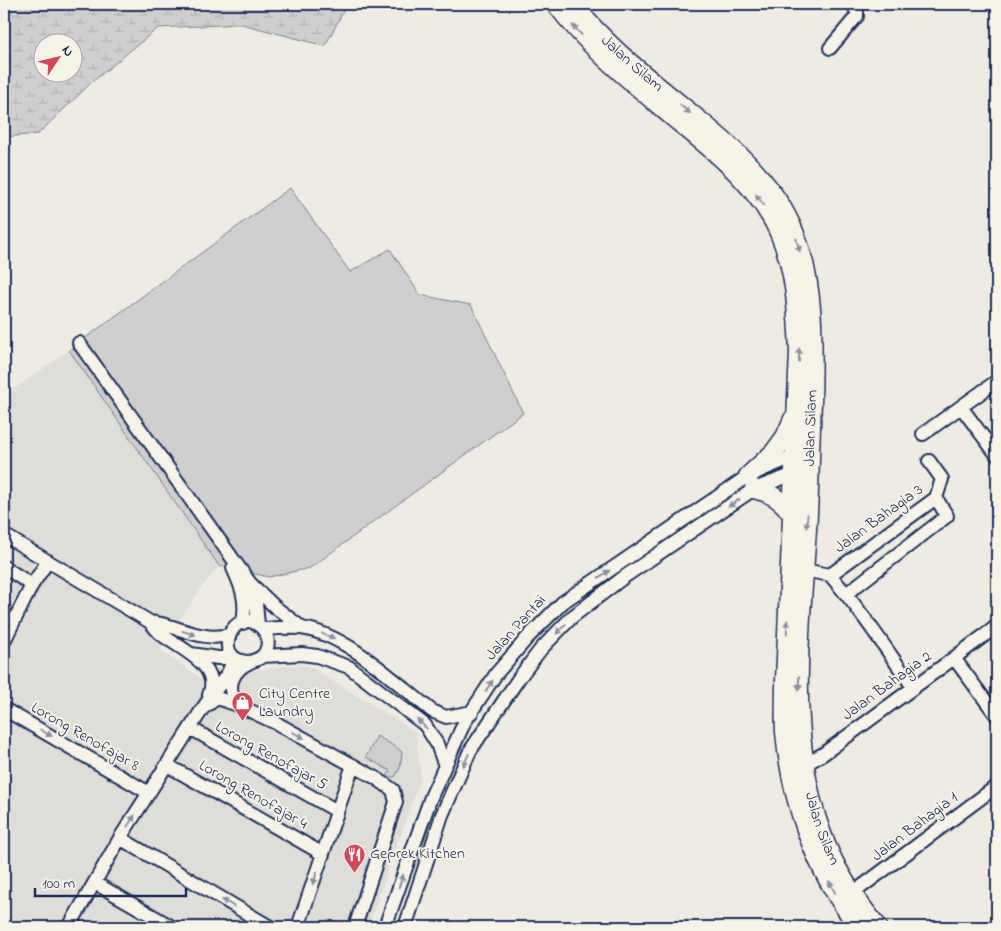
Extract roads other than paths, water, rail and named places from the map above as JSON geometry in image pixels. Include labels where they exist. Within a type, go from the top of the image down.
[{"type":"highway","name":"Jalan Silam","points":[[556,4],[594,49],[724,159],[747,183],[769,212],[782,240],[796,300],[799,351],[797,409],[802,455]]},
{"type":"highway","name":"Jalan Silam","points":[[573,4],[611,45],[734,149],[758,174],[781,205],[796,235],[805,266],[810,298],[813,351],[802,455],[803,570],[799,691],[800,729],[804,765],[822,834],[836,865],[853,893],[878,927]]},
{"type":"highway","points":[[792,513],[774,495],[751,483],[785,437],[797,409]]},
{"type":"highway","name":"Jalan Silam","points":[[802,473],[792,513],[785,681],[785,730],[790,767],[808,839],[840,900],[859,927]]},
{"type":"street","points":[[830,48],[857,16],[857,12],[852,4]]},
{"type":"street","points":[[79,343],[250,583],[274,607],[302,628]]},
{"type":"street","points":[[923,434],[997,381]]},
{"type":"street","points":[[961,407],[997,455]]},
{"type":"street","name":"Jalan Pantai","points":[[385,927],[431,797],[464,723],[496,674],[528,637],[562,602],[751,483],[802,455]]},
{"type":"street","name":"Jalan Bahagia 3","points":[[803,570],[830,575],[936,498],[942,480],[929,461]]},
{"type":"street","name":"Jalan Pantai","points":[[405,927],[442,815],[470,751],[541,649],[572,617],[751,483],[802,473]]},
{"type":"street","points":[[846,594],[947,516],[936,498]]},
{"type":"street","points":[[4,535],[150,622],[159,633],[204,665],[212,681],[211,689],[203,708]]},
{"type":"street","points":[[226,550],[243,592],[245,602],[243,623]]},
{"type":"street","points":[[4,641],[32,585],[48,562]]},
{"type":"street","points":[[4,568],[32,585]]},
{"type":"street","points":[[830,575],[846,594],[913,687]]},
{"type":"street","points":[[188,653],[218,658],[234,658],[242,662],[258,660],[262,656],[266,651],[268,643],[260,627],[250,583]]},
{"type":"street","points":[[150,622],[164,623],[190,634],[207,637],[229,635]]},
{"type":"street","points":[[234,658],[228,647],[229,635],[235,626],[250,622],[260,627],[302,628],[329,636],[354,649],[432,711],[446,717],[472,712]]},
{"type":"street","points":[[954,658],[997,626]]},
{"type":"street","points":[[262,656],[302,654],[318,656],[349,667],[425,724],[437,744],[445,766]]},
{"type":"street","points":[[69,927],[120,838],[203,708],[228,673],[234,658]]},
{"type":"street","name":"Jalan Bahagia 2","points":[[804,765],[823,754],[954,658],[997,716]]},
{"type":"street","points":[[238,705],[231,695],[231,684],[235,674],[250,662]]},
{"type":"street","points":[[203,708],[217,698],[238,705],[276,723],[353,765],[393,790],[396,802],[354,927]]},
{"type":"street","name":"Lorong Renofajar 8","points":[[4,709],[149,793]]},
{"type":"street","name":"Lorong Renofajar 5","points":[[190,728],[337,811]]},
{"type":"street","name":"Lorong Renofajar 4","points":[[167,765],[323,854]]},
{"type":"street","points":[[298,927],[353,765]]},
{"type":"street","name":"Jalan Bahagia 1","points":[[853,893],[997,786]]},
{"type":"street","points":[[120,838],[270,927]]},
{"type":"street","points":[[95,883],[172,927]]},
{"type":"place","name":"City Centre Laundry","points":[[243,722]]},
{"type":"place","name":"Geprek Kitchen","points":[[354,873]]}]
